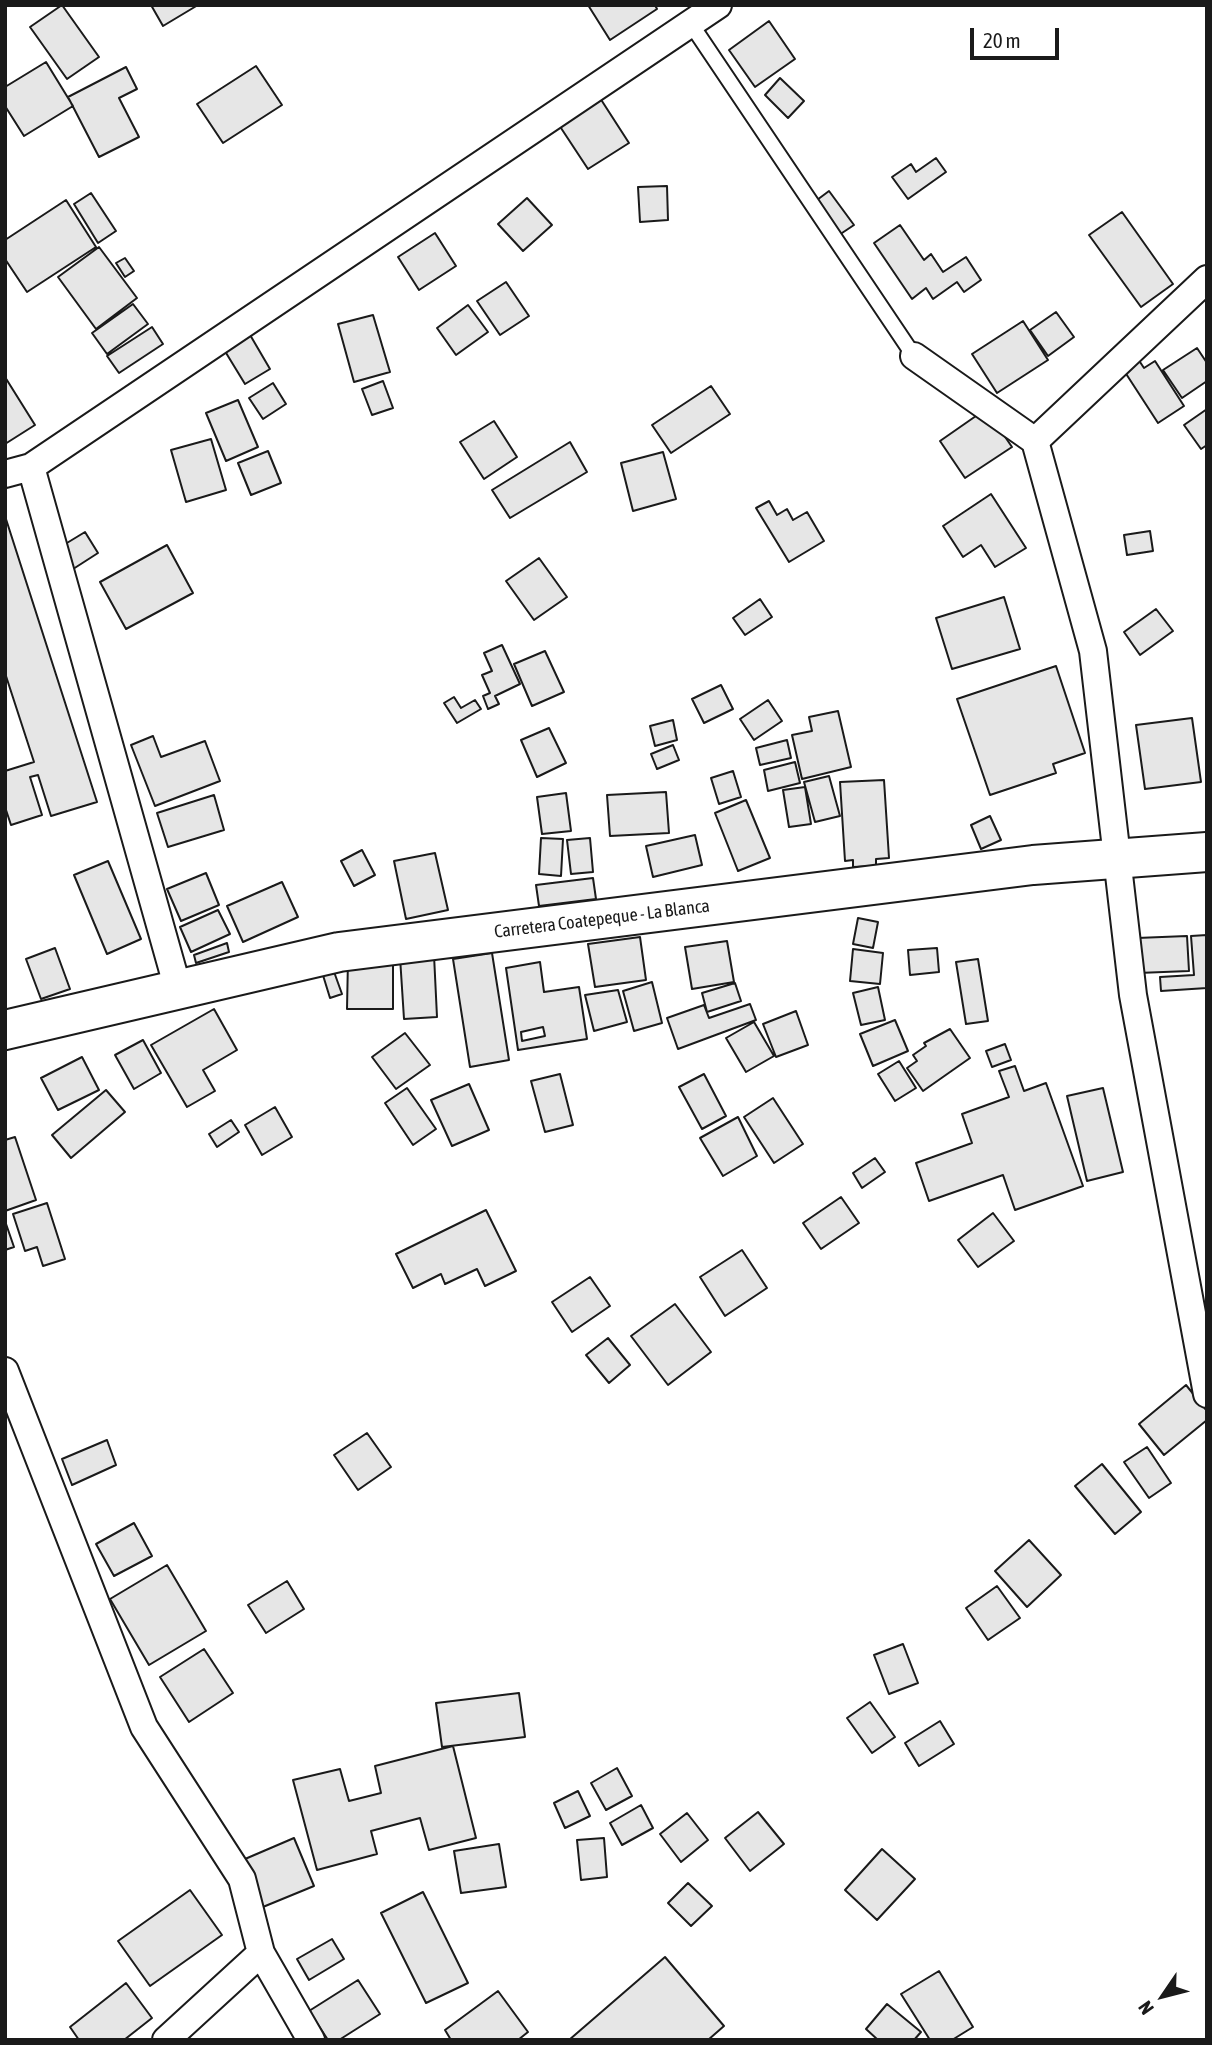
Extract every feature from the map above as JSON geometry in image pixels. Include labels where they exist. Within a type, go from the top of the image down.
[{"type":"main road","name":"Carretera Coatepeque - La Blanca","points":[[5,1030],[339,952],[1033,865],[1207,852]]},
{"type":"street","points":[[5,474],[31,467],[718,5]]},
{"type":"street","points":[[1035,441],[1207,279]]},
{"type":"street","points":[[914,356],[1035,441],[1093,652],[1133,995],[1207,1394]]},
{"type":"street","points":[[31,467],[178,989]]},
{"type":"street","points":[[5,1371],[144,1727],[242,1879],[261,1953],[311,2040]]},
{"type":"street","points":[[166,2040],[261,1953]]},
{"type":"lane","points":[[691,24],[914,356]]},
{"type":"building","points":[[62,5],[99,57],[67,79],[30,27]]},
{"type":"building","points":[[151,5],[198,5],[163,26]]},
{"type":"building","points":[[588,5],[655,5],[657,9],[610,40]]},
{"type":"building","points":[[769,21],[795,59],[755,87],[729,50]]},
{"type":"building","points":[[46,62],[73,106],[24,136],[5,106],[5,87]]},
{"type":"building","points":[[256,66],[282,105],[223,143],[197,104]]},
{"type":"building","points":[[126,67],[137,89],[119,98],[139,137],[99,157],[68,97]]},
{"type":"building","points":[[780,78],[804,101],[788,118],[765,95]]},
{"type":"building","points":[[600,98],[629,143],[588,169],[559,125]]},
{"type":"building","points":[[936,158],[946,172],[908,199],[892,177],[911,164],[916,172]]},
{"type":"building","points":[[667,186],[668,220],[640,222],[638,187]]},
{"type":"building","points":[[829,191],[854,225],[833,239],[809,206]]},
{"type":"building","points":[[91,193],[116,231],[98,243],[74,204]]},
{"type":"building","points":[[527,198],[552,225],[523,251],[498,224]]},
{"type":"building","points":[[66,200],[96,247],[27,292],[5,259],[5,240]]},
{"type":"building","points":[[1122,212],[1173,284],[1141,307],[1089,235]]},
{"type":"building","points":[[900,225],[924,260],[931,254],[943,272],[966,257],[981,280],[964,292],[957,282],[933,299],[926,288],[912,299],[874,243]]},
{"type":"building","points":[[435,233],[456,266],[419,290],[398,257]]},
{"type":"building","points":[[99,247],[137,298],[96,329],[58,277]]},
{"type":"building","points":[[125,258],[134,271],[125,277],[116,263]]},
{"type":"building","points":[[506,282],[529,316],[500,335],[477,301]]},
{"type":"building","points":[[133,304],[148,324],[107,354],[92,333]]},
{"type":"building","points":[[468,305],[488,332],[456,355],[437,328]]},
{"type":"building","points":[[1056,312],[1074,337],[1048,356],[1030,330]]},
{"type":"building","points":[[373,315],[390,372],[354,382],[338,324]]},
{"type":"building","points":[[1023,321],[1048,360],[997,393],[972,354]]},
{"type":"building","points":[[152,327],[163,344],[119,373],[107,356]]},
{"type":"building","points":[[246,328],[270,369],[245,384],[220,343]]},
{"type":"building","points":[[1197,348],[1207,363],[1207,381],[1182,398],[1163,370]]},
{"type":"building","points":[[1136,356],[1144,368],[1155,361],[1184,406],[1158,423],[1121,366]]},
{"type":"building","points":[[5,377],[35,425],[5,444]]},
{"type":"building","points":[[383,381],[393,408],[372,415],[362,389]]},
{"type":"building","points":[[273,383],[286,404],[263,419],[249,398]]},
{"type":"building","points":[[711,386],[730,414],[671,453],[652,425]]},
{"type":"building","points":[[238,400],[258,447],[226,461],[206,413]]},
{"type":"building","points":[[986,409],[1012,447],[965,478],[940,441]]},
{"type":"building","points":[[1207,409],[1207,445],[1201,449],[1184,425]]},
{"type":"building","points":[[494,421],[517,457],[484,479],[460,442]]},
{"type":"building","points":[[211,439],[226,490],[186,502],[171,450]]},
{"type":"building","points":[[570,442],[587,472],[510,518],[492,490]]},
{"type":"building","points":[[268,451],[281,483],[251,495],[238,463]]},
{"type":"building","points":[[663,452],[676,499],[633,511],[621,463]]},
{"type":"building","points":[[991,494],[1026,548],[995,567],[981,545],[963,557],[943,526]]},
{"type":"building","points":[[769,501],[777,515],[787,509],[793,520],[807,512],[824,541],[789,562],[756,508]]},
{"type":"building","points":[[5,516],[97,802],[51,816],[38,775],[30,777],[42,815],[11,825],[5,807],[5,771],[34,762],[5,673]]},
{"type":"building","points":[[1150,531],[1153,551],[1127,555],[1124,535]]},
{"type":"building","points":[[85,532],[98,553],[70,571],[57,549]]},
{"type":"building","points":[[167,545],[193,593],[126,629],[100,582]]},
{"type":"building","points":[[539,558],[567,597],[534,620],[506,581]]},
{"type":"building","points":[[1004,597],[1020,649],[952,669],[936,618]]},
{"type":"building","points":[[760,599],[772,617],[745,635],[733,618]]},
{"type":"building","points":[[1156,609],[1173,631],[1140,655],[1124,632]]},
{"type":"building","points":[[502,645],[520,684],[495,696],[499,704],[488,709],[483,696],[490,693],[482,675],[492,671],[484,653]]},
{"type":"building","points":[[545,651],[564,692],[532,706],[514,664]]},
{"type":"building","points":[[1056,666],[1085,753],[1053,764],[1056,773],[990,795],[957,699]]},
{"type":"building","points":[[721,685],[733,709],[704,723],[692,699]]},
{"type":"building","points":[[454,697],[461,708],[475,700],[481,709],[457,723],[444,703]]},
{"type":"building","points":[[768,700],[782,721],[754,740],[740,719]]},
{"type":"building","points":[[838,711],[851,767],[802,779],[792,735],[812,731],[809,717]]},
{"type":"building","points":[[1192,718],[1201,782],[1145,789],[1136,725]]},
{"type":"building","points":[[673,720],[677,740],[655,746],[650,726]]},
{"type":"building","points":[[549,728],[566,763],[537,777],[521,740]]},
{"type":"building","points":[[153,736],[161,757],[205,741],[220,781],[155,806],[131,745]]},
{"type":"building","points":[[787,740],[791,758],[760,765],[756,748]]},
{"type":"building","points":[[673,745],[679,760],[657,769],[651,754]]},
{"type":"building","points":[[795,762],[800,783],[768,791],[764,770]]},
{"type":"building","points":[[733,771],[741,797],[719,804],[711,778]]},
{"type":"building","points":[[829,776],[840,816],[815,822],[804,782]]},
{"type":"building","points":[[884,780],[889,858],[876,859],[876,866],[853,867],[853,860],[845,861],[840,782]]},
{"type":"building","points":[[805,787],[811,824],[789,827],[783,790]]},
{"type":"building","points":[[666,792],[669,833],[610,836],[607,795]]},
{"type":"building","points":[[566,793],[571,831],[542,834],[537,797]]},
{"type":"building","points":[[214,795],[224,830],[168,847],[157,813]]},
{"type":"building","points":[[746,800],[770,858],[738,871],[715,813]]},
{"type":"building","points":[[990,816],[1001,840],[981,849],[971,825]]},
{"type":"building","points":[[695,835],[702,865],[653,877],[646,846]]},
{"type":"building","points":[[541,838],[563,839],[561,876],[539,874]]},
{"type":"building","points":[[590,838],[593,872],[571,874],[567,840]]},
{"type":"building","points":[[362,850],[375,875],[354,886],[341,861]]},
{"type":"building","points":[[435,853],[448,910],[406,919],[394,861]]},
{"type":"building","points":[[108,861],[141,939],[107,954],[74,875]]},
{"type":"building","points":[[206,873],[219,905],[181,921],[167,889]]},
{"type":"building","points":[[593,878],[596,899],[539,906],[536,885]]},
{"type":"building","points":[[282,882],[298,917],[243,942],[227,906]]},
{"type":"building","points":[[218,910],[230,934],[191,952],[180,927]]},
{"type":"building","points":[[858,918],[878,922],[873,948],[853,944]]},
{"type":"building","points":[[1207,935],[1207,988],[1161,991],[1160,977],[1194,975],[1191,936]]},
{"type":"building","points":[[1187,936],[1189,971],[1138,973],[1137,938]]},
{"type":"building","points":[[640,937],[646,980],[595,987],[588,944]]},
{"type":"building","points":[[727,941],[734,982],[692,989],[685,947]]},
{"type":"building","points":[[227,943],[229,952],[196,963],[194,955]]},
{"type":"building","points":[[55,948],[70,989],[41,999],[26,959]]},
{"type":"building","points":[[937,948],[939,972],[910,975],[908,950]]},
{"type":"building","points":[[853,949],[883,953],[880,984],[850,981]]},
{"type":"building","points":[[492,953],[509,1060],[470,1067],[453,959]]},
{"type":"building","points":[[434,955],[437,1017],[404,1019],[400,957]]},
{"type":"building","points":[[348,959],[393,960],[393,1009],[347,1009]]},
{"type":"building","points":[[978,959],[988,1021],[966,1024],[956,962]]},
{"type":"building","points":[[540,962],[544,992],[579,987],[587,1039],[518,1050],[506,968]],"holes":[[[543,1027],[545,1036],[522,1041],[521,1032]]]},
{"type":"building","points":[[333,969],[342,994],[330,998],[322,972]]},
{"type":"building","points":[[652,982],[662,1023],[634,1031],[623,991]]},
{"type":"building","points":[[735,983],[741,1001],[707,1012],[702,993]]},
{"type":"building","points":[[878,987],[885,1020],[861,1025],[853,993]]},
{"type":"building","points":[[618,990],[627,1022],[594,1031],[585,995]]},
{"type":"building","points":[[750,1004],[756,1020],[678,1049],[667,1018],[704,1005],[709,1018]]},
{"type":"building","points":[[214,1009],[237,1050],[203,1070],[215,1091],[187,1107],[151,1045]]},
{"type":"building","points":[[796,1011],[808,1045],[776,1057],[763,1024]]},
{"type":"building","points":[[895,1020],[908,1051],[873,1066],[860,1034]]},
{"type":"building","points":[[754,1022],[774,1056],[746,1072],[726,1038]]},
{"type":"building","points":[[950,1029],[970,1058],[923,1091],[907,1068],[917,1061],[913,1055],[926,1046],[924,1043]]},
{"type":"building","points":[[405,1033],[430,1065],[396,1089],[372,1057]]},
{"type":"building","points":[[143,1040],[161,1073],[134,1089],[115,1055]]},
{"type":"building","points":[[1005,1044],[1011,1060],[992,1067],[986,1051]]},
{"type":"building","points":[[82,1057],[99,1090],[58,1110],[41,1078]]},
{"type":"building","points":[[899,1061],[916,1088],[895,1101],[878,1074]]},
{"type":"building","points":[[1015,1066],[1024,1091],[1046,1083],[1083,1186],[1015,1210],[1003,1175],[929,1201],[916,1163],[972,1143],[962,1114],[1009,1097],[999,1071]]},
{"type":"building","points":[[560,1074],[573,1125],[545,1132],[531,1081]]},
{"type":"building","points":[[704,1074],[726,1116],[702,1129],[679,1087]]},
{"type":"building","points":[[469,1084],[489,1130],[452,1146],[431,1100]]},
{"type":"building","points":[[407,1088],[436,1129],[413,1145],[385,1103]]},
{"type":"building","points":[[1103,1088],[1123,1172],[1087,1181],[1067,1096]]},
{"type":"building","points":[[106,1090],[125,1112],[71,1158],[52,1135]]},
{"type":"building","points":[[773,1098],[803,1144],[774,1163],[744,1117]]},
{"type":"building","points":[[275,1107],[292,1137],[262,1155],[245,1125]]},
{"type":"building","points":[[738,1117],[757,1156],[723,1176],[700,1138]]},
{"type":"building","points":[[231,1120],[239,1132],[217,1147],[209,1134]]},
{"type":"building","points":[[15,1137],[36,1200],[5,1211],[5,1140]]},
{"type":"building","points":[[875,1158],[885,1172],[862,1188],[853,1173]]},
{"type":"building","points":[[841,1197],[859,1223],[821,1249],[803,1223]]},
{"type":"building","points":[[47,1203],[65,1259],[43,1266],[37,1247],[25,1251],[13,1214]]},
{"type":"building","points":[[486,1210],[516,1271],[485,1286],[477,1269],[445,1284],[441,1274],[413,1288],[396,1254]]},
{"type":"building","points":[[993,1213],[1014,1241],[978,1267],[958,1240]]},
{"type":"building","points":[[5,1221],[14,1247],[5,1250]]},
{"type":"building","points":[[742,1250],[767,1288],[725,1316],[700,1277]]},
{"type":"building","points":[[590,1277],[610,1306],[572,1332],[552,1302]]},
{"type":"building","points":[[675,1304],[711,1352],[668,1385],[631,1336]]},
{"type":"building","points":[[608,1338],[630,1365],[609,1383],[586,1355]]},
{"type":"building","points":[[1186,1385],[1207,1411],[1207,1420],[1164,1455],[1139,1424]]},
{"type":"building","points":[[367,1433],[391,1467],[358,1490],[334,1455]]},
{"type":"building","points":[[107,1440],[116,1465],[72,1485],[62,1459]]},
{"type":"building","points":[[1147,1447],[1171,1483],[1149,1498],[1124,1462]]},
{"type":"building","points":[[1102,1464],[1141,1512],[1115,1534],[1075,1486]]},
{"type":"building","points":[[134,1523],[152,1556],[114,1576],[96,1544]]},
{"type":"building","points":[[1029,1540],[1061,1575],[1027,1607],[995,1571]]},
{"type":"building","points":[[167,1565],[206,1631],[149,1665],[110,1599]]},
{"type":"building","points":[[287,1581],[304,1609],[266,1633],[248,1605]]},
{"type":"building","points":[[997,1586],[1020,1618],[988,1640],[966,1608]]},
{"type":"building","points":[[903,1644],[918,1683],[889,1694],[874,1655]]},
{"type":"building","points":[[204,1649],[233,1693],[189,1722],[160,1677]]},
{"type":"building","points":[[519,1693],[525,1737],[442,1747],[436,1703]]},
{"type":"building","points":[[870,1702],[895,1737],[872,1753],[847,1718]]},
{"type":"building","points":[[940,1721],[954,1744],[919,1766],[905,1743]]},
{"type":"building","points":[[453,1746],[476,1838],[429,1850],[420,1818],[371,1831],[377,1854],[317,1870],[293,1780],[340,1769],[349,1801],[381,1793],[375,1766]]},
{"type":"building","points":[[617,1768],[632,1796],[606,1810],[591,1783]]},
{"type":"building","points":[[578,1791],[590,1816],[565,1828],[554,1803]]},
{"type":"building","points":[[641,1805],[653,1828],[622,1845],[610,1823]]},
{"type":"building","points":[[758,1812],[784,1844],[750,1871],[725,1838]]},
{"type":"building","points":[[687,1813],[708,1840],[681,1862],[660,1834]]},
{"type":"building","points":[[294,1838],[314,1886],[258,1909],[238,1862]]},
{"type":"building","points":[[604,1838],[607,1877],[581,1880],[577,1840]]},
{"type":"building","points":[[499,1844],[506,1887],[461,1893],[454,1851]]},
{"type":"building","points":[[882,1849],[915,1879],[877,1920],[845,1890]]},
{"type":"building","points":[[688,1883],[712,1906],[691,1926],[668,1903]]},
{"type":"building","points":[[190,1890],[222,1935],[150,1986],[118,1941]]},
{"type":"building","points":[[423,1892],[468,1983],[426,2003],[381,1913]]},
{"type":"building","points":[[332,1939],[344,1959],[309,1980],[297,1959]]},
{"type":"building","points":[[665,1957],[724,2026],[708,2040],[569,2040]]},
{"type":"building","points":[[939,1971],[973,2027],[952,2040],[930,2040],[901,1994]]},
{"type":"building","points":[[358,1980],[380,2014],[339,2040],[328,2040],[309,2011]]},
{"type":"building","points":[[126,1983],[152,2018],[124,2040],[79,2040],[70,2027]]},
{"type":"building","points":[[498,1991],[528,2032],[518,2040],[451,2040],[445,2030]]},
{"type":"building","points":[[887,2004],[921,2032],[914,2040],[878,2040],[866,2029]]}]
